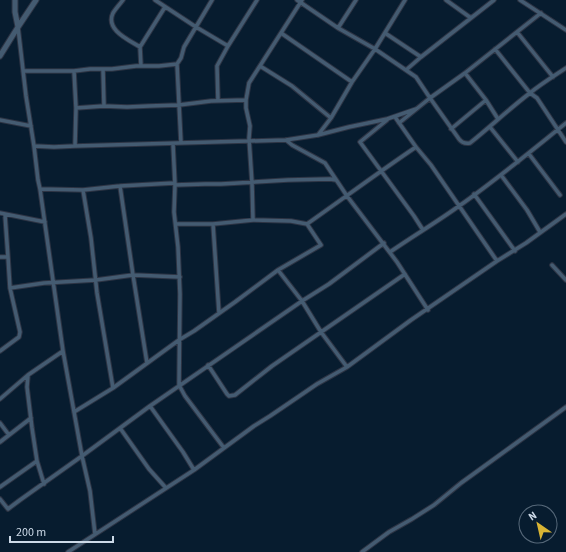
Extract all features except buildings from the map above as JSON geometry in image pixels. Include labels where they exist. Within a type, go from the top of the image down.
[{"type":"street","points":[[14,0],[30,126],[63,351],[82,456],[90,491],[95,534]]},
{"type":"street","points":[[0,56],[36,0]]},
{"type":"street","points":[[123,0],[113,13],[112,26],[116,31],[140,47]]},
{"type":"street","points":[[155,0],[228,46]]},
{"type":"street","points":[[24,71],[74,71],[176,64],[181,58],[184,47],[212,0]]},
{"type":"street","points":[[218,101],[217,66],[257,0]]},
{"type":"street","points":[[338,28],[356,0]]},
{"type":"street","points":[[318,135],[331,118],[352,82],[405,0]]},
{"type":"street","points":[[446,0],[471,18]]},
{"type":"street","points":[[406,70],[494,0]]},
{"type":"street","points":[[520,0],[566,30]]},
{"type":"street","points":[[253,220],[250,126],[246,108],[249,83],[300,1],[338,28],[374,49],[416,77],[451,129],[461,141],[466,144],[470,143],[530,93],[566,68]]},
{"type":"street","points":[[141,66],[140,47],[165,7]]},
{"type":"street","points":[[399,123],[541,14]]},
{"type":"street","points":[[517,32],[553,77]]},
{"type":"street","points":[[281,33],[352,82]]},
{"type":"street","points":[[385,33],[421,57]]},
{"type":"street","points":[[495,49],[530,93],[537,98],[566,142]]},
{"type":"street","points":[[176,64],[181,143]]},
{"type":"street","points":[[260,66],[292,86],[331,118]]},
{"type":"street","points":[[103,69],[104,106]]},
{"type":"street","points":[[74,71],[76,108],[75,146]]},
{"type":"street","points":[[465,73],[486,100],[498,119]]},
{"type":"street","points":[[76,108],[104,106],[131,107],[246,100]]},
{"type":"street","points":[[451,129],[486,100]]},
{"type":"street","points":[[34,146],[54,147],[286,140],[318,135],[387,119],[416,109]]},
{"type":"street","points":[[395,117],[431,165],[497,261]]},
{"type":"street","points":[[387,119],[360,142],[423,230]]},
{"type":"street","points":[[0,120],[30,126]]},
{"type":"street","points":[[390,252],[459,206],[529,154],[534,148],[566,123]]},
{"type":"street","points":[[490,127],[518,162]]},
{"type":"street","points":[[286,140],[324,164],[398,262],[428,310]]},
{"type":"street","points":[[173,144],[174,212],[180,277],[179,385],[181,391],[224,448]]},
{"type":"street","points":[[307,224],[381,170],[416,147]]},
{"type":"street","points":[[529,154],[560,195]]},
{"type":"street","points":[[501,175],[527,210],[540,232]]},
{"type":"street","points":[[40,189],[83,190],[120,186],[252,183],[288,180],[336,180]]},
{"type":"street","points":[[120,186],[147,363]]},
{"type":"street","points":[[83,190],[97,293],[113,388]]},
{"type":"street","points":[[474,194],[514,250]]},
{"type":"street","points":[[0,213],[44,222]]},
{"type":"street","points":[[68,552],[194,470],[298,396],[347,367],[411,320],[428,310],[566,214]]},
{"type":"street","points":[[0,351],[19,337],[20,332],[10,288],[5,215]]},
{"type":"street","points":[[74,412],[113,388],[278,270],[322,245],[307,224],[291,221],[253,220],[213,224],[176,224]]},
{"type":"street","points":[[213,224],[219,313]]},
{"type":"street","points":[[0,499],[8,509],[179,385],[329,284],[384,243]]},
{"type":"street","points":[[0,257],[8,257]]},
{"type":"street","points":[[552,265],[566,280]]},
{"type":"street","points":[[278,270],[302,301],[321,332],[347,367]]},
{"type":"street","points":[[208,366],[227,394],[229,396],[235,395],[272,366],[405,274]]},
{"type":"street","points":[[10,288],[53,282],[96,280],[133,275],[180,277]]},
{"type":"street","points":[[0,399],[28,375],[63,351]]},
{"type":"street","points":[[28,375],[27,387],[37,461],[44,484]]},
{"type":"street","points":[[150,406],[194,470]]},
{"type":"street","points":[[362,552],[389,532],[434,505],[461,483],[566,407]]},
{"type":"street","points":[[0,442],[31,418]]},
{"type":"street","points":[[0,423],[9,435]]},
{"type":"street","points":[[120,428],[148,469],[166,488]]},
{"type":"street","points":[[0,487],[37,461]]}]
